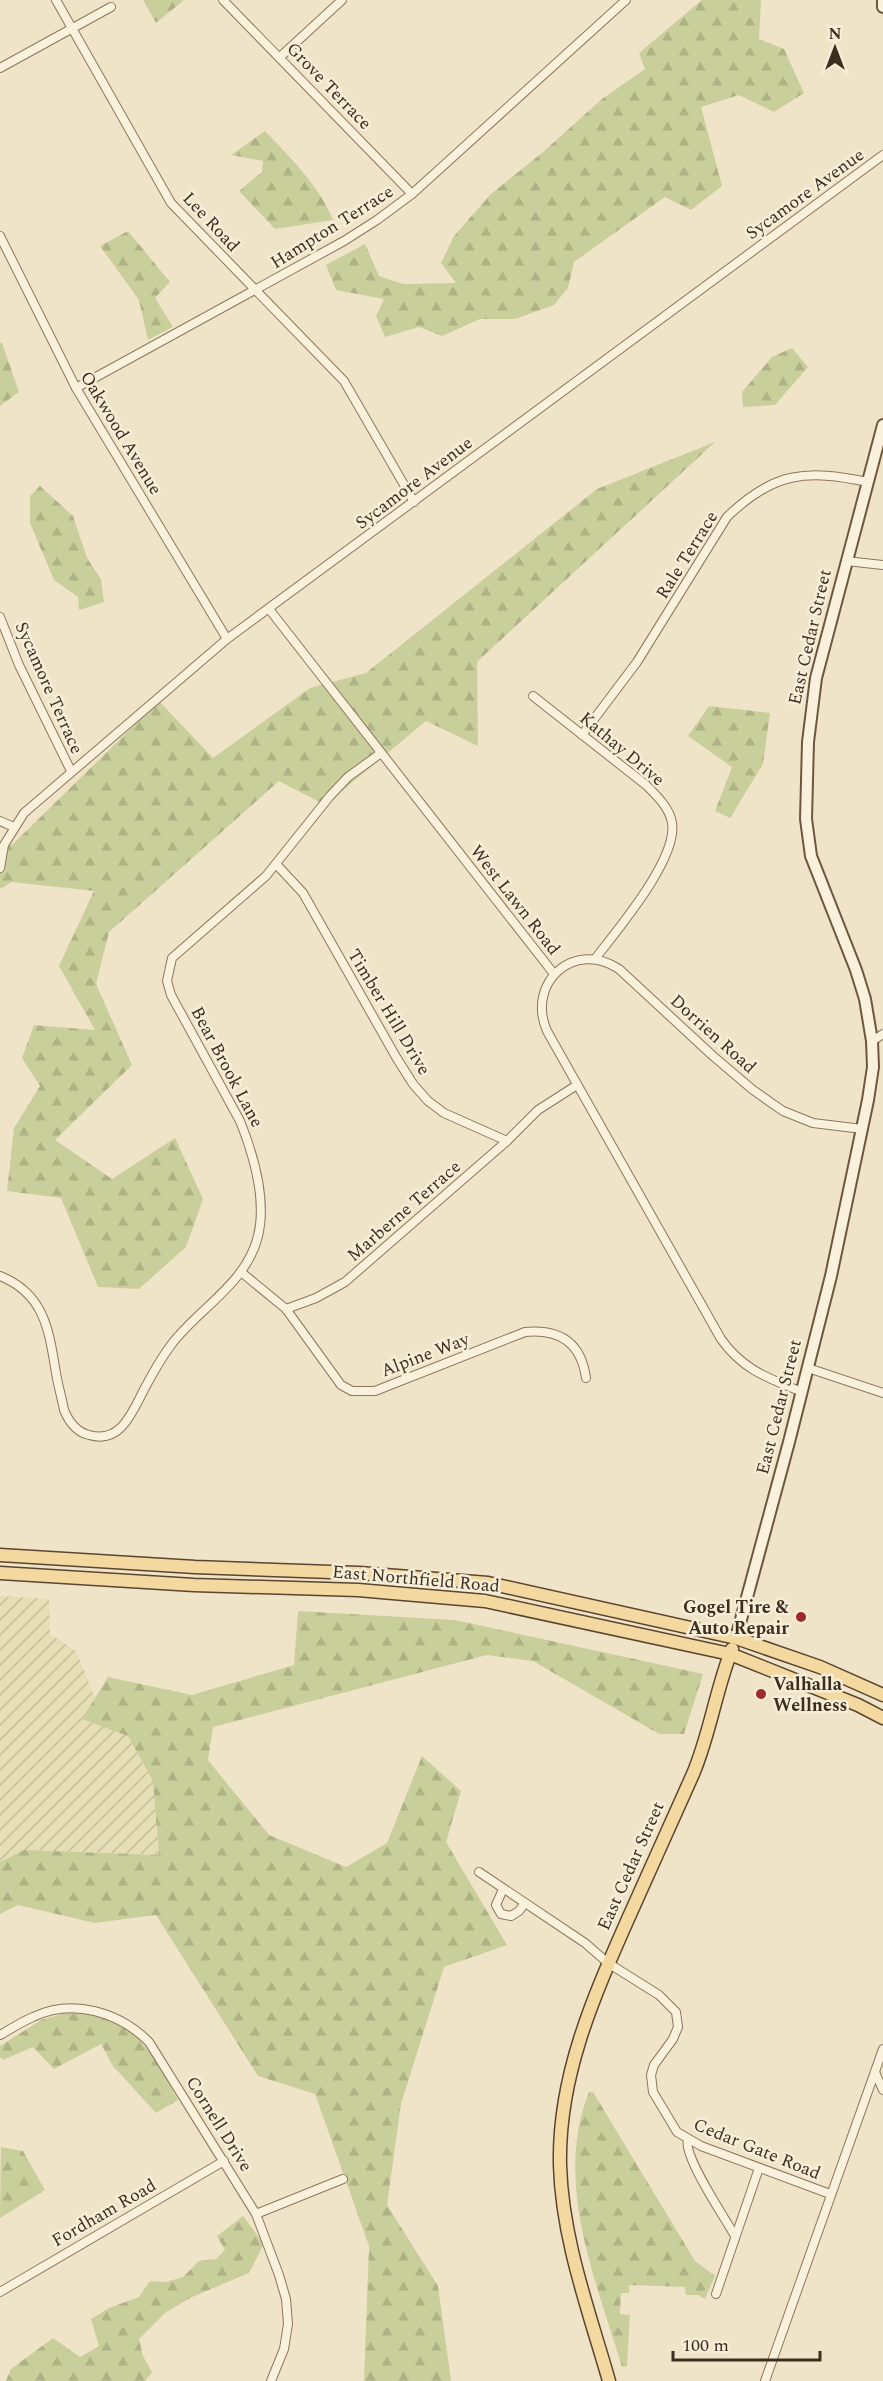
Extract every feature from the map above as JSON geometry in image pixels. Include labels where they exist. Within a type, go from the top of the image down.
[{"type":"main road","points":[[883,0],[883,6]]},
{"type":"main road","name":"East Cedar Street","points":[[609,2381],[564,2212],[560,2164],[563,2112],[574,2053],[591,2002],[694,1772],[735,1638],[831,1276],[862,1129],[873,1067],[872,1041],[865,999],[856,970],[811,856],[806,819],[808,742],[816,678],[883,425]]},
{"type":"main road","points":[[2,1573],[3,1555]]},
{"type":"main road","name":"East Northfield Road","points":[[3,1555],[488,1583],[735,1638],[820,1667],[883,1695]]},
{"type":"main road","points":[[153,1564],[154,1582]]},
{"type":"main road","points":[[305,1589],[306,1571]]},
{"type":"main road","name":"East Northfield Road","points":[[2,1573],[358,1590],[485,1601],[730,1654],[883,1718]]},
{"type":"main road","points":[[454,1598],[455,1581]]},
{"type":"street","name":"Lee Road","points":[[56,0],[171,203],[344,381],[414,502]]},
{"type":"street","name":"Grove Terrace","points":[[223,0],[412,194]]},
{"type":"street","points":[[280,57],[342,0]]},
{"type":"street","name":"Hampton Terrace","points":[[76,388],[255,291],[377,220],[412,194],[626,0]]},
{"type":"street","points":[[0,68],[111,7]]},
{"type":"street","name":"Sycamore Avenue","points":[[0,868],[4,845],[24,813],[227,639],[883,155]]},
{"type":"street","name":"Oakwood Avenue","points":[[0,237],[76,388],[227,639]]},
{"type":"street","name":"Rale Terrace","points":[[582,735],[637,662],[727,517],[744,501],[759,490],[795,476],[821,474],[868,482]]},
{"type":"street","points":[[846,561],[883,565]]},
{"type":"street","name":"West Lawn Road","points":[[269,609],[554,974],[547,983],[541,1002],[543,1022],[721,1339],[733,1355],[761,1376],[802,1392]]},
{"type":"street","name":"Sycamore Terrace","points":[[0,617],[19,665],[72,771]]},
{"type":"street","name":"Kathay Drive","points":[[533,696],[646,785],[659,798],[672,821],[672,837],[657,874],[595,959]]},
{"type":"street","name":"Bear Brook Lane","points":[[0,1276],[18,1286],[37,1305],[46,1320],[58,1384],[67,1417],[76,1429],[97,1437],[111,1434],[124,1426],[171,1345],[240,1272],[253,1254],[259,1235],[260,1202],[255,1166],[240,1121],[168,988],[167,973],[172,958],[241,900],[276,864],[348,777],[381,753]]},
{"type":"street","points":[[0,821],[14,827]]},
{"type":"street","name":"Timber Hill Drive","points":[[276,864],[303,893],[413,1084],[428,1101],[444,1113],[507,1141]]},
{"type":"street","points":[[554,974],[570,963],[595,959]]},
{"type":"street","name":"Dorrien Road","points":[[595,959],[619,969],[713,1056],[753,1090],[783,1111],[813,1123],[862,1129]]},
{"type":"street","points":[[872,1041],[883,1034]]},
{"type":"street","name":"Marberne Terrace","points":[[286,1309],[316,1298],[345,1282],[507,1141],[538,1110],[577,1085]]},
{"type":"street","points":[[240,1272],[286,1309]]},
{"type":"street","name":"Alpine Way","points":[[286,1309],[341,1385],[352,1391],[375,1390],[525,1332],[538,1331],[565,1338],[584,1362],[586,1378]]},
{"type":"street","points":[[808,1368],[883,1393]]},
{"type":"street","name":"Cedar Gate Road","points":[[479,1872],[585,1943],[608,1963],[659,1995],[676,2013],[678,2027],[673,2039],[654,2065],[651,2082],[653,2092],[677,2132],[701,2146],[830,2194]]},
{"type":"street","points":[[503,1889],[496,1905],[501,1914],[511,1916],[525,1903]]},
{"type":"street","name":"Cornell Drive","points":[[0,2035],[33,2017],[63,2009],[95,2011],[124,2022],[141,2034],[158,2054],[256,2214],[283,2286],[288,2311],[285,2349],[271,2381]]},
{"type":"street","points":[[765,2381],[883,2049]]},
{"type":"street","points":[[875,2072],[883,2090]]},
{"type":"street","points":[[688,2139],[686,2144],[690,2159],[735,2236]]},
{"type":"street","name":"Fordham Road","points":[[0,2292],[224,2161]]},
{"type":"street","points":[[716,2294],[759,2168]]},
{"type":"street","points":[[256,2214],[343,2180]]},
{"type":"shaded area","points":[[0,1596],[49,1599],[50,1634],[76,1651],[95,1698],[82,1719],[128,1736],[153,1781],[159,1855],[24,1850],[0,1862]]},
{"type":"green space","points":[[143,0],[184,0],[156,23]]},
{"type":"green space","points":[[702,0],[761,0],[759,39],[784,49],[804,93],[774,112],[739,95],[701,107],[722,186],[691,210],[665,197],[574,262],[568,288],[554,305],[515,319],[480,319],[442,336],[419,327],[385,337],[376,316],[384,299],[336,290],[326,265],[365,244],[379,276],[403,284],[456,283],[441,263],[454,236],[491,194],[543,152],[602,99],[645,69],[639,53]]},
{"type":"green space","points":[[265,131],[312,184],[333,220],[275,229],[239,191],[262,172],[263,161],[231,155]]},
{"type":"green space","points":[[128,231],[170,282],[155,298],[173,327],[148,340],[139,300],[100,246]]},
{"type":"green space","points":[[0,343],[2,343],[19,392],[0,406]]},
{"type":"green space","points":[[792,348],[808,367],[775,405],[743,407],[742,392],[772,357]]},
{"type":"green space","points":[[715,442],[477,662],[478,746],[426,721],[325,805],[279,781],[109,932],[96,984],[132,1065],[55,1140],[112,1179],[175,1138],[203,1199],[186,1247],[139,1289],[98,1287],[61,1198],[7,1191],[14,1128],[40,1086],[22,1058],[34,1025],[95,1030],[59,966],[94,891],[12,882],[0,889],[0,849],[13,844],[159,701],[213,758],[310,688],[366,673],[597,489]]},
{"type":"green space","points":[[40,486],[73,516],[87,558],[101,579],[104,602],[79,610],[78,597],[54,580],[30,523],[30,496]]},
{"type":"green space","points":[[709,706],[770,713],[763,764],[730,818],[715,811],[732,767],[688,736]]},
{"type":"green space","points":[[298,1611],[455,1620],[703,1674],[684,1734],[659,1734],[533,1661],[487,1655],[213,1727],[208,1760],[269,1835],[346,1867],[387,1843],[422,1756],[461,1791],[446,1842],[507,1945],[444,1967],[401,2104],[387,2205],[438,2286],[451,2381],[364,2381],[369,2246],[315,2094],[258,2076],[156,1915],[95,1923],[18,1905],[0,1914],[0,1862],[24,1850],[159,1855],[153,1781],[128,1736],[82,1719],[108,1677],[192,1695],[294,1665]]},
{"type":"green space","points":[[66,2013],[103,2016],[129,2030],[148,2050],[178,2100],[156,2113],[113,2066],[101,2044],[54,2069],[33,2047],[3,2060],[0,2057],[0,2046],[41,2020]]},
{"type":"green space","points":[[589,2092],[593,2092],[695,2261],[715,2276],[705,2299],[698,2295],[686,2295],[685,2287],[629,2285],[629,2293],[621,2293],[620,2314],[630,2315],[627,2366],[622,2367],[582,2231],[577,2196],[575,2161],[579,2126]]},
{"type":"green space","points":[[1,2147],[23,2151],[45,2190],[0,2218]]},
{"type":"green space","points":[[243,2216],[264,2244],[249,2273],[190,2298],[165,2313],[139,2339],[143,2356],[152,2372],[145,2381],[6,2381],[11,2369],[53,2338],[80,2357],[99,2346],[91,2319],[109,2308],[139,2297],[150,2281],[166,2282],[183,2277],[199,2261],[216,2259],[225,2250],[217,2236]]},
{"type":"place","name":"Gogel Tire & Auto Repair","points":[[801,1617]]},
{"type":"place","name":"Valhalla Wellness","points":[[761,1694]]}]
